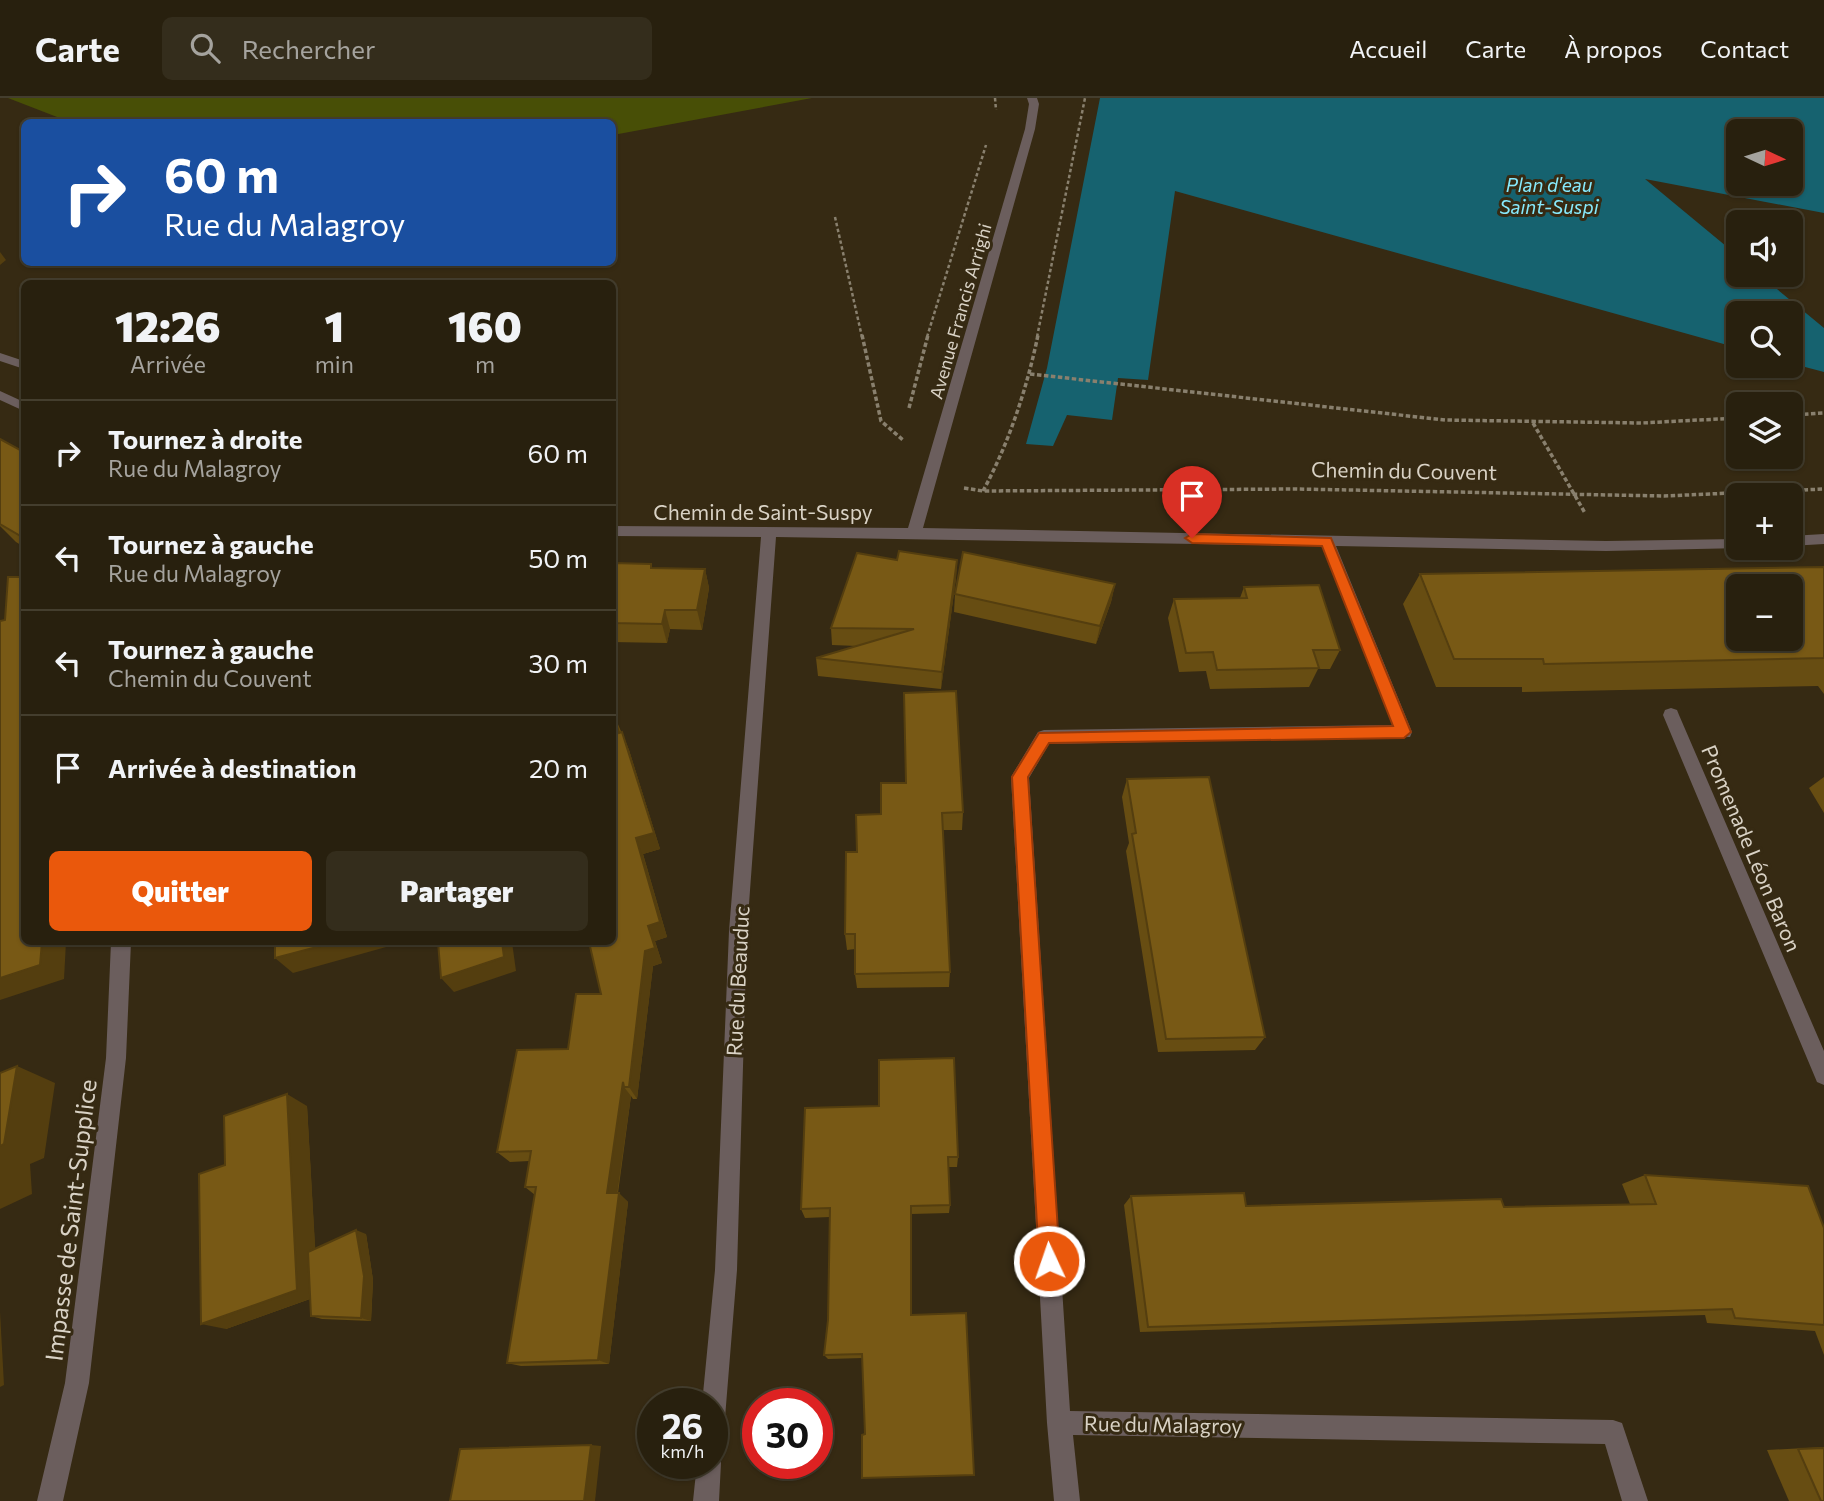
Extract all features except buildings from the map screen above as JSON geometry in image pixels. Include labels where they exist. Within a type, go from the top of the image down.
[{"type":"street","name":"Avenue Francis Arrighi","points":[[914,533],[1030,130],[1034,104],[1032,98]]},
{"type":"street","points":[[0,357],[21,364]]},
{"type":"street","points":[[0,395],[21,406]]},
{"type":"street","name":"Chemin de Saint-Suspy","points":[[616,531],[914,533]]},
{"type":"street","name":"Rue du Beauduc","points":[[716,1388],[726,1270],[738,932],[769,533]]},
{"type":"street","points":[[914,533],[1606,545],[1726,544]]},
{"type":"street","points":[[1803,540],[1824,539]]},
{"type":"street","name":"Rue du Malagroy","points":[[1326,541],[1404,732],[1044,737],[1020,777],[1059,1423],[1613,1432],[1635,1501]]},
{"type":"street","name":"Promenade Léon Baron","points":[[1671,715],[1824,1075]]},
{"type":"street","name":"Impasse de Saint-Supplice","points":[[50,1501],[77,1383],[116,1058],[121,945]]},
{"type":"street","points":[[1059,1423],[1067,1501]]},
{"type":"street","points":[[706,1501],[708,1479]]},
{"type":"path","points":[[995,98],[996,117]]},
{"type":"path","points":[[1085,98],[1030,374],[1446,420],[1641,423],[1726,419]]},
{"type":"path","points":[[908,414],[926,341],[987,142]]},
{"type":"path","points":[[835,217],[881,421],[901,439],[938,451]]},
{"type":"path","name":"Chemin du Couvent","points":[[1030,374],[995,469],[983,491],[1297,489],[1664,496],[1824,489]]},
{"type":"path","points":[[1803,414],[1824,413]]},
{"type":"path","points":[[1533,423],[1573,495]]},
{"type":"path","points":[[901,439],[904,427]]},
{"type":"green space","points":[[8,98],[812,98],[616,134],[616,119],[62,119]]},
{"type":"water","name":"Plan d'eau Saint-Suspi","points":[[1100,98],[1824,98],[1824,213],[1734,196],[1803,196],[1803,119],[1726,119],[1726,194],[1645,179],[1726,246],[1726,287],[1774,287],[1791,301],[1726,301],[1726,345],[1175,191],[1148,380],[1118,378],[1112,420],[1067,415],[1053,446],[1026,444],[1047,368]]},
{"type":"water","name":"Plan d'eau Saint-Suspi","points":[[1803,311],[1824,328],[1824,372],[1803,366]]},
{"type":"route","points":[[1049,1261],[1020,777],[1044,737],[1404,732],[1326,541],[1192,538]]}]
